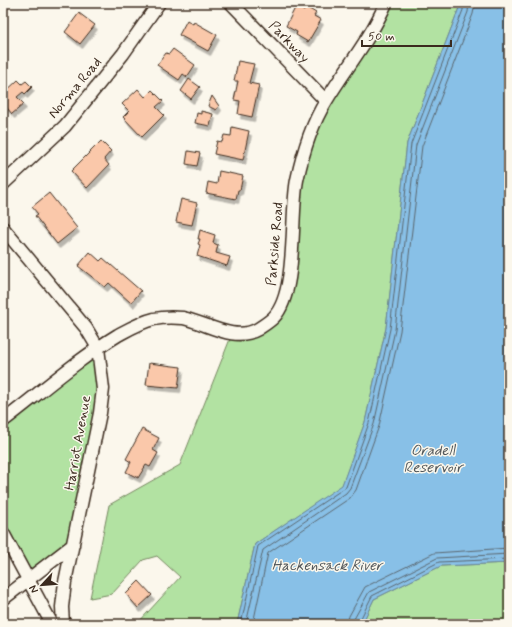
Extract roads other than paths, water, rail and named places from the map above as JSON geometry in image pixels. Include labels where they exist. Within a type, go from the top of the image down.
[{"type":"street","name":"Norma Road","points":[[3,184],[65,126],[123,54],[159,3]]},
{"type":"street","name":"Parkway","points":[[231,3],[326,101]]},
{"type":"street","name":"Parkside Road","points":[[3,421],[98,348],[135,326],[152,319],[168,317],[184,319],[232,334],[246,334],[256,330],[275,316],[286,293],[290,272],[293,209],[303,153],[314,123],[326,101],[363,46],[386,3]]},
{"type":"street","name":"Harriot Avenue","points":[[3,228],[86,328],[98,348],[103,389],[100,413],[65,582],[62,607],[63,624]]},
{"type":"street","points":[[3,533],[52,624]]},
{"type":"street","points":[[3,599],[73,545]]},
{"type":"water","name":"Oradell Reservoir","points":[[460,3],[509,3],[509,563],[441,566],[374,599],[362,624],[237,624],[255,544],[342,485],[365,422],[386,328],[407,143]]},
{"type":"water label","name":"Hackensack River","points":[[327,566]]}]
